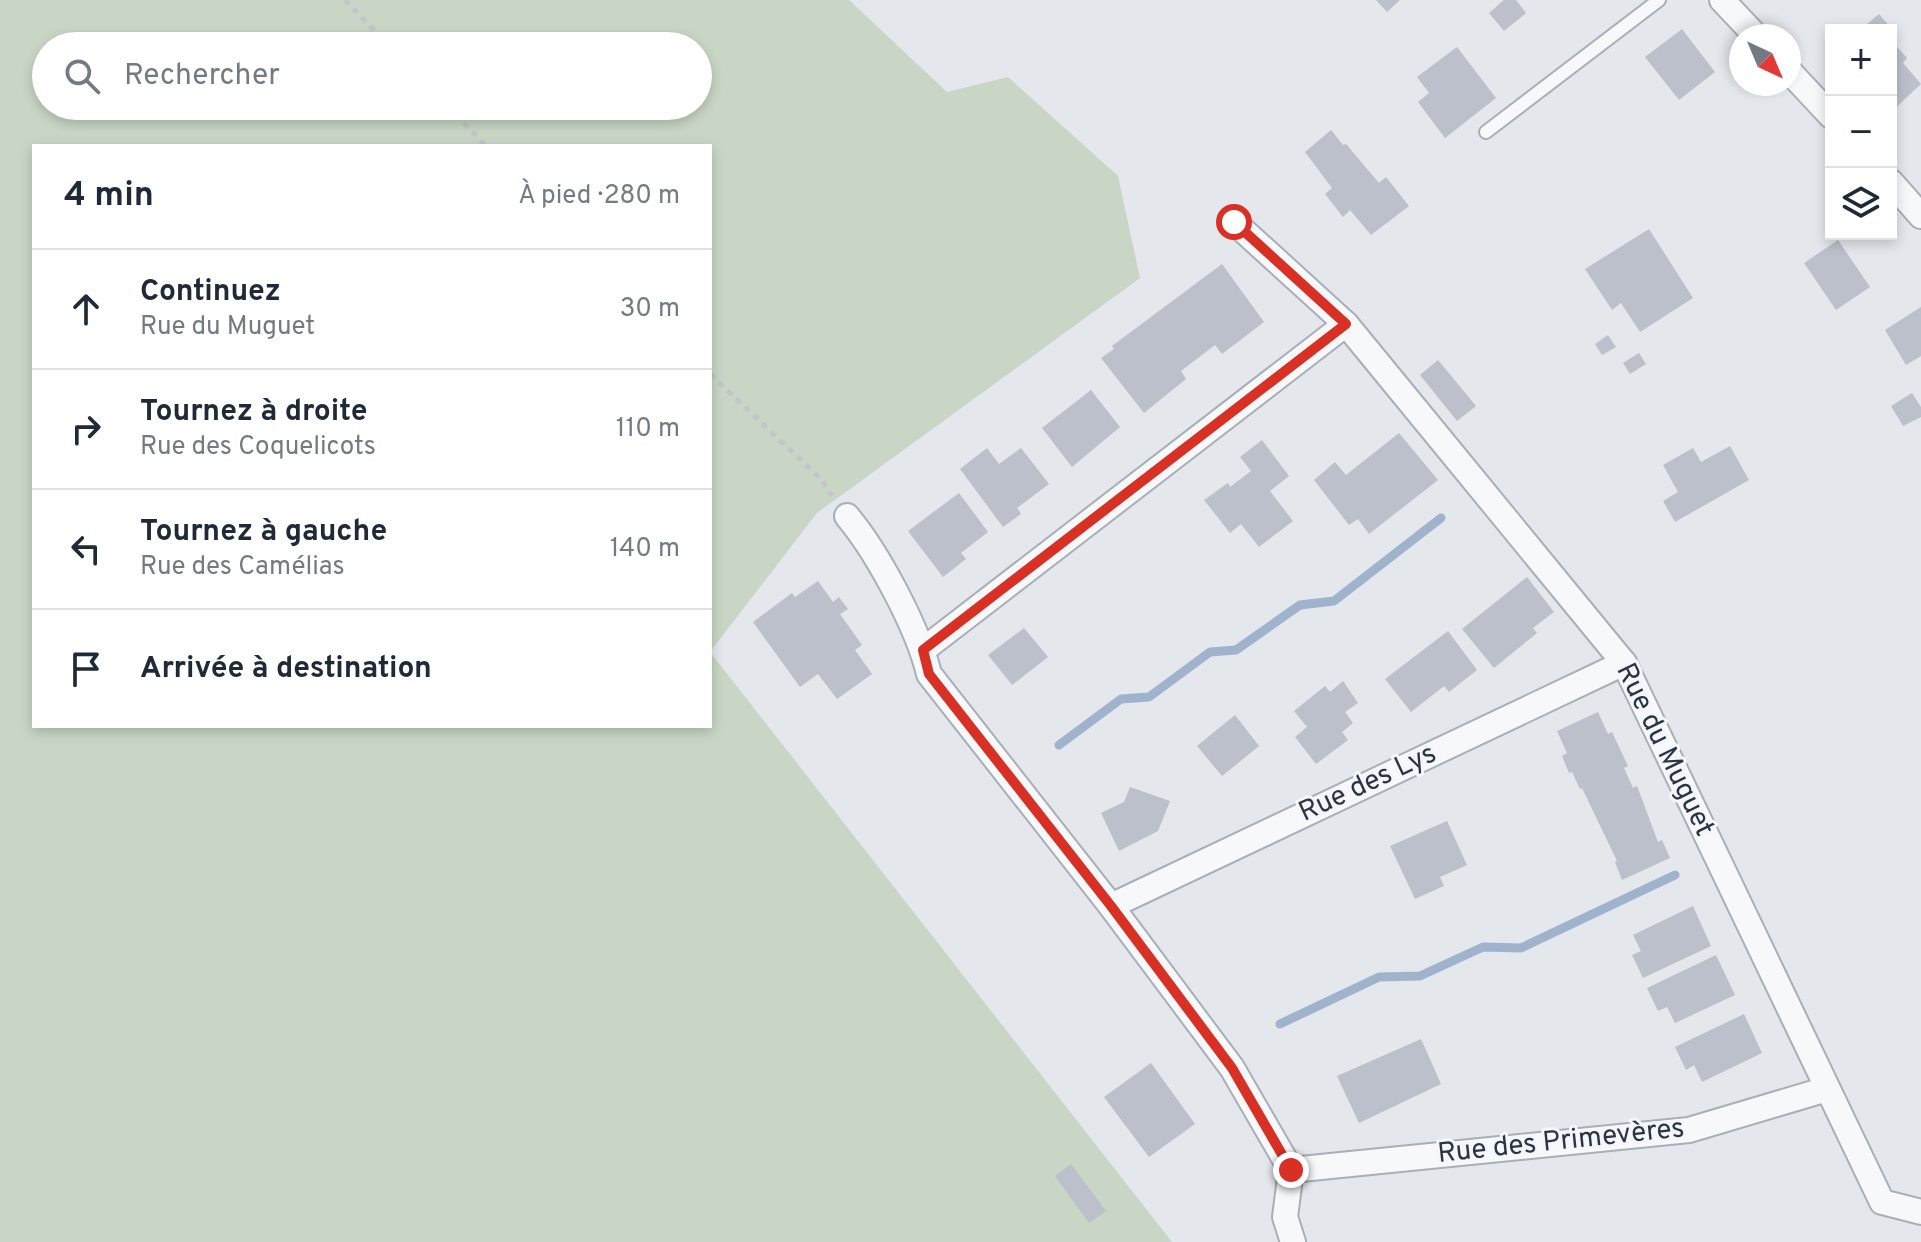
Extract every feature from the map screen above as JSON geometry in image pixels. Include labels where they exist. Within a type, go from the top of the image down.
[{"type":"street","points":[[1722,0],[1745,24]]},
{"type":"street","points":[[1801,84],[1825,110]]},
{"type":"street","points":[[1897,189],[1921,216]]},
{"type":"street","name":"Rue du Muguet","points":[[1234,222],[1346,324],[1624,663],[1882,1202],[1921,1212]]},
{"type":"street","points":[[923,650],[1346,324]]},
{"type":"street","points":[[847,516],[867,541],[923,650],[929,674],[1111,906],[1232,1068],[1291,1170],[1285,1217],[1293,1242]]},
{"type":"street","name":"Rue des Lys","points":[[1111,906],[1624,663]]},
{"type":"street","name":"Rue des Primevères","points":[[1291,1170],[1689,1130],[1827,1089]]},
{"type":"lane","points":[[1486,132],[1659,0]]},
{"type":"path","points":[[345,0],[376,32]]},
{"type":"path","points":[[461,120],[484,144]]},
{"type":"path","points":[[712,376],[821,479],[847,516]]},
{"type":"green space","points":[[0,0],[849,0],[947,92],[1008,77],[1118,176],[1140,278],[817,513],[712,649],[712,144],[32,144],[32,728],[712,728],[712,655],[1172,1242],[0,1242]]},
{"type":"building","points":[[1376,0],[1400,0],[1387,12]]},
{"type":"building","points":[[1504,0],[1516,0],[1526,13],[1504,31],[1489,13]]},
{"type":"building","points":[[1879,14],[1888,24],[1867,24]]},
{"type":"building","points":[[1682,29],[1715,72],[1679,100],[1645,57]]},
{"type":"building","points":[[1457,47],[1496,98],[1445,138],[1418,102],[1429,93],[1417,77]]},
{"type":"building","points":[[1897,47],[1907,58],[1903,63],[1921,84],[1897,106]]},
{"type":"building","points":[[1331,130],[1379,183],[1386,177],[1409,206],[1371,235],[1350,210],[1343,217],[1325,194],[1332,188],[1305,152]]},
{"type":"building","points":[[1649,229],[1693,298],[1640,332],[1621,303],[1612,310],[1585,269]]},
{"type":"building","points":[[1838,240],[1870,287],[1836,310],[1804,263]]},
{"type":"building","points":[[1222,264],[1264,322],[1222,354],[1215,345],[1181,371],[1186,379],[1144,413],[1101,358],[1114,349],[1112,346]]},
{"type":"building","points":[[1921,307],[1921,356],[1906,365],[1885,330]]},
{"type":"building","points":[[1608,335],[1616,347],[1602,355],[1595,344]]},
{"type":"building","points":[[1639,353],[1646,364],[1630,374],[1623,363]]},
{"type":"building","points":[[1438,360],[1476,406],[1457,421],[1420,375]]},
{"type":"building","points":[[1091,390],[1120,427],[1072,467],[1042,428]]},
{"type":"building","points":[[1912,393],[1921,407],[1921,417],[1903,426],[1891,406]]},
{"type":"building","points":[[1399,433],[1438,480],[1369,534],[1358,519],[1349,525],[1314,480],[1335,462],[1346,475]]},
{"type":"building","points":[[1262,440],[1289,476],[1270,491],[1293,521],[1259,547],[1241,524],[1230,533],[1204,500],[1228,483],[1230,487],[1251,471],[1240,457]]},
{"type":"building","points":[[1730,446],[1749,480],[1675,522],[1663,501],[1678,492],[1663,465],[1693,448],[1701,462]]},
{"type":"building","points":[[987,448],[999,464],[1021,448],[1049,484],[1017,508],[1021,514],[1003,527],[960,469]]},
{"type":"building","points":[[959,493],[988,532],[961,553],[966,559],[943,577],[908,531]]},
{"type":"building","points":[[1527,577],[1554,612],[1533,628],[1537,633],[1494,668],[1462,629]]},
{"type":"building","points":[[818,581],[833,602],[839,597],[848,609],[840,614],[862,645],[855,650],[872,674],[837,699],[818,674],[800,687],[753,622],[792,593],[795,597]]},
{"type":"building","points":[[1024,628],[1048,657],[1012,685],[988,655]]},
{"type":"building","points":[[1448,631],[1477,670],[1449,692],[1444,686],[1411,712],[1385,679]]},
{"type":"building","points":[[1343,681],[1358,703],[1345,712],[1353,723],[1342,732],[1348,740],[1316,764],[1295,737],[1307,727],[1294,711],[1325,686],[1330,692]]},
{"type":"building","points":[[1598,712],[1608,734],[1612,732],[1628,766],[1624,768],[1633,788],[1637,786],[1658,842],[1662,840],[1670,858],[1622,880],[1617,861],[1582,788],[1572,772],[1569,773],[1562,756],[1567,753],[1557,731]]},
{"type":"building","points":[[1235,715],[1259,746],[1222,776],[1197,746]]},
{"type":"building","points":[[1130,787],[1170,801],[1158,831],[1119,851],[1101,813],[1124,802]]},
{"type":"building","points":[[1447,821],[1467,865],[1440,877],[1444,886],[1415,899],[1390,846]]},
{"type":"building","points":[[1693,906],[1711,946],[1643,978],[1632,955],[1641,951],[1633,935]]},
{"type":"building","points":[[1716,955],[1735,995],[1675,1023],[1667,1007],[1658,1011],[1647,988]]},
{"type":"building","points":[[1744,1014],[1762,1053],[1702,1082],[1694,1065],[1686,1070],[1675,1047]]},
{"type":"building","points":[[1421,1039],[1441,1084],[1359,1123],[1337,1076]]},
{"type":"building","points":[[1151,1063],[1195,1124],[1149,1157],[1104,1097]]},
{"type":"building","points":[[1071,1164],[1106,1211],[1089,1223],[1055,1176]]},
{"type":"waterway","points":[[1059,745],[1121,699],[1149,697],[1210,652],[1236,650],[1300,605],[1334,601],[1441,518]]},
{"type":"waterway","points":[[1280,1024],[1379,977],[1420,976],[1483,947],[1521,948],[1675,875]]},
{"type":"route","points":[[1234,222],[1346,324],[923,650],[929,674],[1111,906],[1232,1068],[1291,1170]]}]
